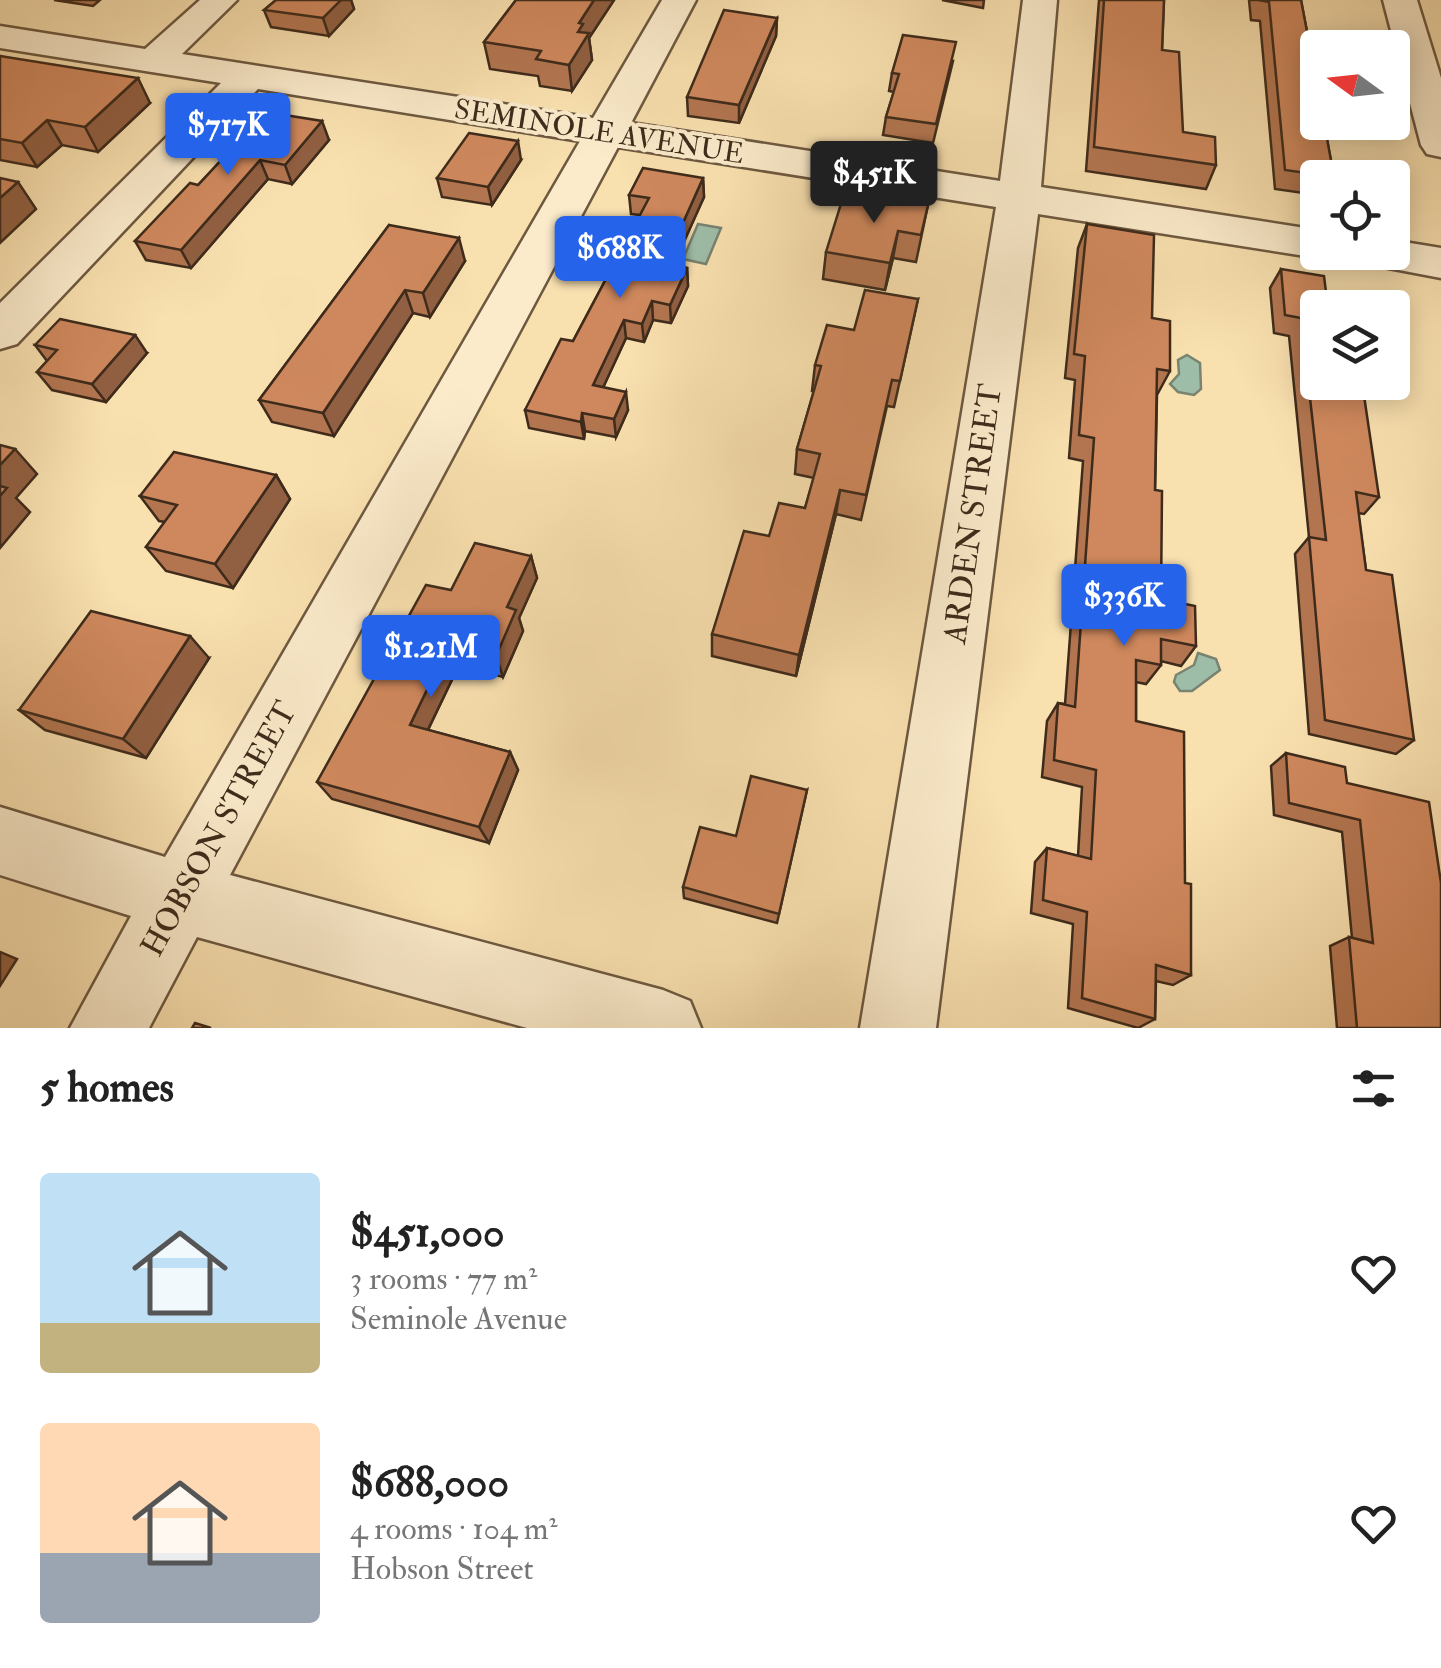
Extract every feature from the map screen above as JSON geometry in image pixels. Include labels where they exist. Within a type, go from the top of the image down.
[{"type":"street","points":[[152,62],[220,0]]},
{"type":"street","name":"HOBSON STREET","points":[[108,1028],[679,0]]},
{"type":"street","name":"ARDEN STREET","points":[[898,1028],[1018,198],[1040,0]]},
{"type":"street","points":[[1400,0],[1441,145]]},
{"type":"street","name":"SEMINOLE AVENUE","points":[[0,37],[1300,241]]},
{"type":"street","points":[[0,332],[248,77]]},
{"type":"street","points":[[1410,258],[1441,263]]},
{"type":"street","points":[[0,841],[180,897],[663,1028]]},
{"type":"shaded area","points":[[698,224],[721,228],[706,264],[683,259]]},
{"type":"shaded area","points":[[1187,355],[1200,363],[1201,389],[1194,395],[1178,392],[1170,384],[1179,374],[1178,360]]},
{"type":"shaded area","points":[[1198,653],[1216,659],[1220,670],[1192,691],[1180,691],[1174,682],[1176,675],[1194,665]]},
{"type":"building","points":[[276,0],[341,0],[323,18],[264,10]]},
{"type":"building","points":[[516,0],[594,0],[579,23],[583,24],[578,32],[589,33],[569,65],[536,59],[541,51],[484,42]]},
{"type":"building","points":[[1104,0],[1164,0],[1162,50],[1179,52],[1183,132],[1215,137],[1216,165],[1094,147]]},
{"type":"building","points":[[1259,0],[1301,0],[1307,30],[1300,30],[1300,140],[1327,140],[1331,160],[1300,160],[1300,172],[1285,170],[1269,2]]},
{"type":"building","points":[[724,10],[777,18],[739,105],[687,97]]},
{"type":"building","points":[[903,35],[956,42],[936,124],[886,117],[899,74],[892,73]]},
{"type":"building","points":[[0,56],[138,78],[85,127],[47,120],[22,143],[0,139]]},
{"type":"building","points":[[266,112],[322,121],[285,165],[260,160],[181,250],[135,241],[190,183],[198,185]]},
{"type":"building","points":[[469,133],[518,141],[488,187],[437,178]]},
{"type":"building","points":[[643,168],[703,178],[665,263],[687,268],[670,305],[652,301],[642,324],[624,320],[593,385],[626,392],[614,419],[582,413],[581,422],[525,410],[561,339],[573,341],[649,198],[629,195]]},
{"type":"building","points":[[0,178],[18,182],[0,198]]},
{"type":"building","points":[[845,191],[928,205],[921,235],[898,231],[890,263],[826,252]]},
{"type":"building","points":[[1087,224],[1154,235],[1152,318],[1170,321],[1170,371],[1157,369],[1155,490],[1162,491],[1161,599],[1195,606],[1196,646],[1161,639],[1161,665],[1136,660],[1136,721],[1184,732],[1185,883],[1191,884],[1191,975],[1156,965],[1155,1019],[1082,998],[1087,912],[1043,900],[1047,848],[1091,859],[1096,770],[1054,760],[1058,703],[1075,707],[1094,438],[1079,435],[1085,356],[1074,354]]},
{"type":"building","points":[[389,225],[459,238],[423,293],[405,290],[323,413],[259,400]]},
{"type":"building","points":[[1281,269],[1324,276],[1326,290],[1300,290],[1300,318],[1285,315]]},
{"type":"building","points":[[865,290],[918,299],[900,381],[892,380],[866,495],[840,490],[799,655],[712,634],[744,531],[769,536],[779,503],[805,508],[820,454],[797,449],[821,366],[815,365],[827,325],[854,330]]},
{"type":"building","points":[[60,319],[135,335],[92,384],[37,372],[57,350],[35,345]]},
{"type":"building","points":[[1310,400],[1365,400],[1379,497],[1356,492],[1366,570],[1392,575],[1414,740],[1325,720],[1309,537],[1326,540]]},
{"type":"building","points":[[0,445],[15,449],[0,465]]},
{"type":"building","points":[[174,452],[276,475],[215,564],[146,547],[177,505],[140,496]]},
{"type":"building","points":[[475,543],[531,556],[507,607],[516,610],[496,656],[449,644],[410,725],[510,752],[479,827],[317,782],[426,585],[451,590]]},
{"type":"building","points":[[91,611],[190,636],[123,739],[19,710]]},
{"type":"building","points":[[1286,753],[1345,767],[1347,783],[1429,802],[1441,883],[1441,1028],[1357,1028],[1349,937],[1373,943],[1360,820],[1289,803]]},
{"type":"building","points":[[751,776],[807,790],[779,914],[683,887],[700,827],[736,836]]}]
